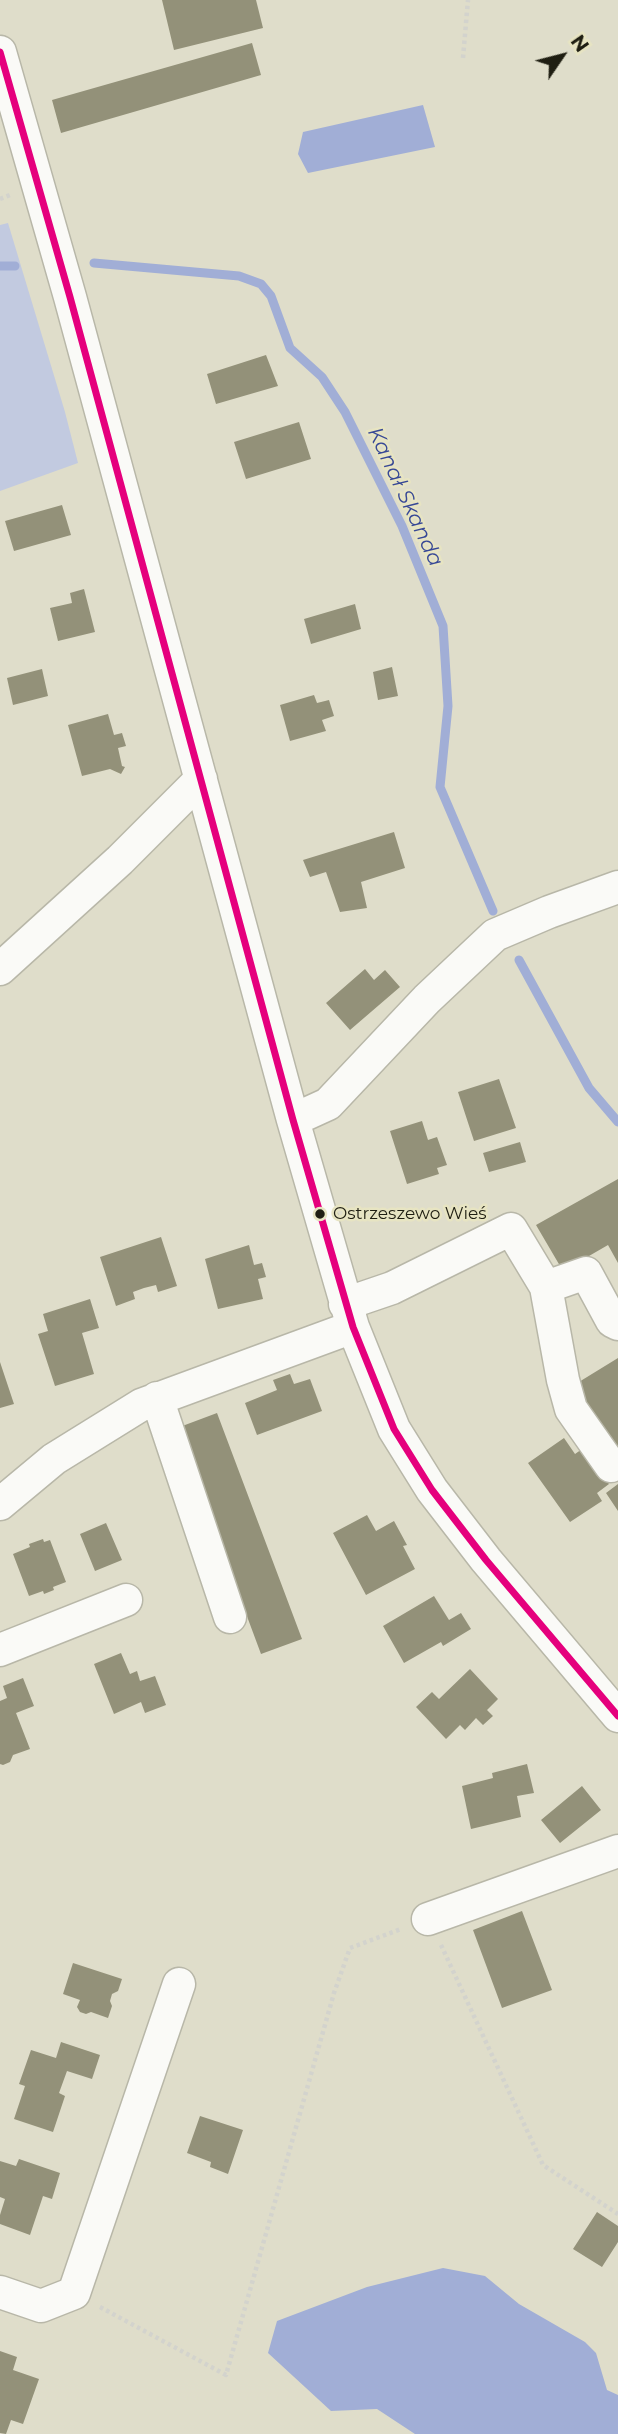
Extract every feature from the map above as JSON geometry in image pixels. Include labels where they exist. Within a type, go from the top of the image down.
[{"type":"street","points":[[0,52],[70,297],[293,1120],[349,1315],[394,1429],[432,1490],[486,1560],[618,1716]]},
{"type":"street","points":[[0,970],[120,860],[201,779]]},
{"type":"street","points":[[293,1120],[328,1104],[427,999],[495,935],[618,887]]},
{"type":"street","points":[[0,1504],[54,1460],[141,1405],[349,1315],[392,1288],[511,1229],[546,1287],[571,1409],[611,1466]]},
{"type":"street","points":[[546,1287],[586,1273],[612,1321],[618,1324]]},
{"type":"street","points":[[158,1398],[230,1617]]},
{"type":"street","points":[[0,1650],[126,1600]]},
{"type":"street","points":[[428,1919],[618,1851]]},
{"type":"street","points":[[0,2292],[41,2306],[74,2293],[179,1984]]},
{"type":"path","points":[[463,58],[468,0]]},
{"type":"path","points":[[74,2293],[226,2375],[334,1993],[350,1948],[428,1919],[543,2165],[618,2214]]},
{"type":"shaded area","points":[[8,223],[78,463],[0,491],[0,225]]},
{"type":"water","points":[[423,105],[435,147],[308,173],[298,154],[303,132]]},
{"type":"water","points":[[443,2268],[485,2276],[519,2304],[585,2342],[596,2353],[607,2390],[618,2395],[618,2434],[415,2434],[377,2409],[331,2411],[268,2353],[277,2321],[367,2287]]},
{"type":"building","points":[[162,0],[256,0],[263,28],[174,50]]},
{"type":"building","points":[[252,43],[261,75],[61,133],[52,100]]},
{"type":"building","points":[[266,355],[278,386],[216,404],[207,374]]},
{"type":"building","points":[[299,422],[311,459],[246,479],[234,442]]},
{"type":"building","points":[[62,505],[71,535],[14,551],[5,521]]},
{"type":"building","points":[[84,589],[95,632],[58,641],[50,608],[72,603],[70,593]]},
{"type":"building","points":[[355,604],[361,629],[311,644],[304,619]]},
{"type":"building","points":[[392,667],[398,696],[378,700],[373,672]]},
{"type":"building","points":[[42,669],[48,696],[13,705],[7,678]]},
{"type":"building","points":[[314,695],[317,703],[329,700],[334,716],[322,720],[326,731],[290,741],[280,705]]},
{"type":"building","points":[[108,714],[114,735],[122,733],[126,746],[118,748],[122,766],[125,767],[121,774],[110,769],[82,776],[68,725]]},
{"type":"building","points":[[394,832],[405,868],[361,882],[367,908],[340,912],[326,872],[310,877],[303,860]]},
{"type":"building","points":[[365,969],[374,980],[385,970],[400,987],[350,1030],[326,1003]]},
{"type":"building","points":[[499,1079],[516,1128],[474,1141],[458,1092]]},
{"type":"building","points":[[422,1121],[428,1140],[437,1137],[447,1165],[437,1168],[439,1174],[407,1184],[390,1131]]},
{"type":"building","points":[[520,1142],[526,1162],[489,1172],[483,1153]]},
{"type":"building","points":[[618,1179],[618,1263],[608,1245],[563,1271],[536,1225]]},
{"type":"building","points":[[161,1237],[177,1286],[158,1292],[156,1285],[144,1288],[133,1292],[135,1299],[116,1306],[100,1257]]},
{"type":"building","points":[[249,1245],[254,1265],[262,1263],[266,1277],[258,1279],[263,1299],[218,1309],[205,1259]]},
{"type":"building","points":[[90,1299],[99,1328],[82,1333],[94,1374],[55,1386],[38,1334],[48,1331],[43,1314]]},
{"type":"building","points":[[618,1358],[618,1448],[574,1385]]},
{"type":"building","points":[[0,1362],[14,1404],[0,1408]]},
{"type":"building","points":[[290,1374],[294,1384],[310,1379],[322,1411],[257,1435],[245,1403],[277,1390],[273,1380]]},
{"type":"building","points":[[217,1413],[302,1639],[261,1654],[177,1428]]},
{"type":"building","points":[[564,1438],[575,1454],[585,1447],[609,1484],[597,1493],[602,1501],[570,1522],[528,1463]]},
{"type":"building","points":[[618,1484],[618,1511],[606,1493]]},
{"type":"building","points":[[367,1515],[376,1531],[394,1521],[407,1545],[403,1546],[415,1569],[366,1595],[333,1533]]},
{"type":"building","points":[[106,1523],[122,1560],[95,1571],[80,1534]]},
{"type":"building","points":[[43,1539],[44,1542],[50,1540],[66,1582],[44,1594],[43,1591],[29,1596],[13,1554]]},
{"type":"building","points":[[434,1596],[449,1620],[461,1613],[471,1629],[443,1646],[441,1642],[404,1663],[383,1626]]},
{"type":"building","points":[[121,1653],[130,1674],[137,1671],[140,1681],[155,1676],[166,1705],[145,1713],[141,1702],[114,1714],[94,1664]]},
{"type":"building","points":[[470,1669],[498,1699],[487,1710],[493,1716],[483,1725],[476,1718],[465,1730],[460,1725],[446,1739],[416,1707],[432,1692],[439,1699]]},
{"type":"building","points":[[23,1678],[34,1706],[16,1713],[30,1749],[13,1755],[10,1762],[3,1765],[0,1764],[0,1701],[7,1698],[3,1686]]},
{"type":"building","points":[[527,1764],[534,1793],[517,1796],[521,1817],[471,1829],[462,1786],[493,1778],[492,1773]]},
{"type":"building","points":[[582,1786],[601,1810],[560,1843],[541,1820]]},
{"type":"building","points":[[522,1911],[552,1990],[502,2008],[473,1930]]},
{"type":"building","points":[[73,1963],[122,1979],[118,1991],[112,1994],[108,2018],[91,2012],[80,2012],[77,2007],[80,2000],[63,1994]]},
{"type":"building","points":[[61,2042],[100,2055],[92,2079],[67,2071],[59,2093],[65,2096],[53,2132],[14,2119],[25,2086],[19,2084],[31,2050],[56,2058]]},
{"type":"building","points":[[200,2116],[243,2130],[228,2174],[210,2167],[211,2162],[187,2153]]},
{"type":"building","points":[[19,2159],[60,2173],[52,2199],[43,2196],[30,2235],[0,2224],[5,2199],[0,2197],[0,2161],[16,2166]]},
{"type":"building","points":[[597,2212],[618,2226],[618,2242],[602,2267],[573,2249]]},
{"type":"building","points":[[0,2351],[17,2357],[13,2370],[39,2379],[23,2424],[11,2420],[6,2434],[0,2433]]},
{"type":"waterway","name":"Kanał Skanda","points":[[94,263],[239,276],[261,284],[271,296],[290,348],[322,377],[345,412],[402,526],[443,626],[448,706],[440,787],[493,911]]},
{"type":"waterway","name":"Kanał Skanda","points":[[0,266],[15,266]]},
{"type":"waterway","name":"Kanał Skanda","points":[[519,960],[589,1088],[618,1122]]},
{"type":"transit line","points":[[0,52],[70,297],[293,1120],[353,1327],[394,1429],[432,1490],[486,1560],[618,1716]]},
{"type":"place","name":"Ostrzeszewo Wieś","points":[[320,1214]]}]
